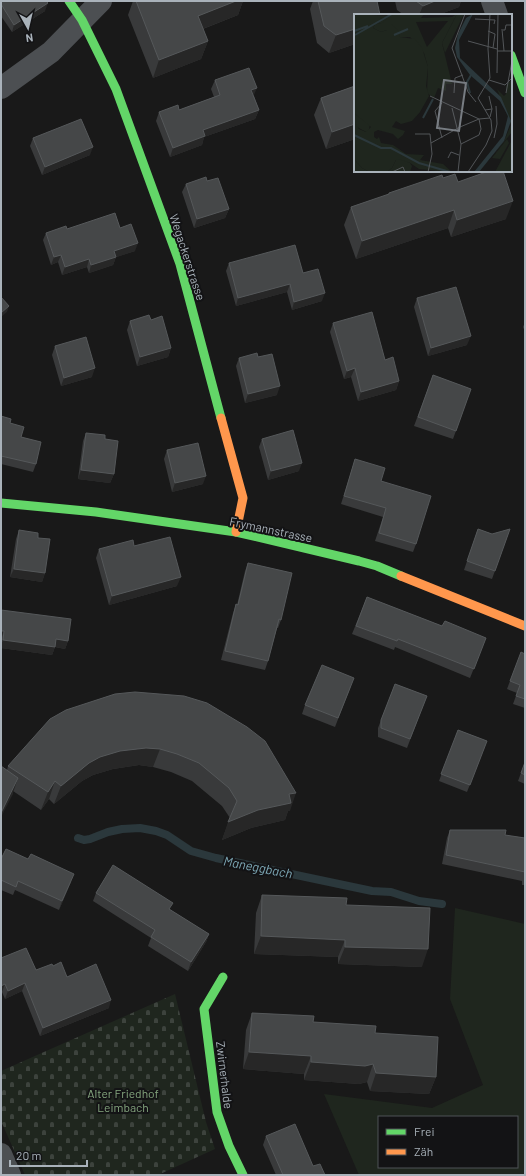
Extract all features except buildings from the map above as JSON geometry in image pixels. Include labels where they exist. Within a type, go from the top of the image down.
[{"type":"street","name":"Wegackerstrasse","points":[[69,1],[82,20],[116,89],[180,264],[243,498],[236,532]]},
{"type":"street","points":[[1,88],[51,52],[101,1]]},
{"type":"street","points":[[492,1],[497,14]]},
{"type":"street","points":[[512,58],[525,93]]},
{"type":"street","name":"Frymannstrasse","points":[[1,503],[96,512],[236,532],[377,566],[525,626]]},
{"type":"street","name":"Zwirnerhalde","points":[[223,977],[204,1009],[216,1112],[229,1146],[243,1175]]},
{"type":"street","points":[[1,1154],[10,1175]]},
{"type":"green space","points":[[455,908],[525,924],[525,1175],[359,1175],[324,1094],[432,1108],[483,1085],[450,999]]},
{"type":"green space","name":"Alter Friedhof Leimbach","points":[[175,994],[206,1122],[215,1149],[158,1175],[25,1175],[1,1121],[1,1071]]},
{"type":"waterway","name":"Maneggbach","points":[[78,838],[84,840],[108,832],[122,829],[140,828],[167,835],[191,851],[216,858],[372,891],[391,892],[419,901],[442,904]]},
{"type":"traffic: fast","points":[[69,1],[82,20],[116,89],[180,264],[221,418]]},
{"type":"traffic: fast","points":[[512,58],[525,93]]},
{"type":"traffic: fast","points":[[1,503],[96,512],[236,532],[359,561],[377,566],[401,576]]},
{"type":"traffic: fast","points":[[223,977],[204,1009],[217,1112],[229,1146],[243,1175]]},
{"type":"traffic: slow","points":[[221,418],[243,498],[236,532]]},
{"type":"traffic: slow","points":[[401,576],[525,626]]}]
